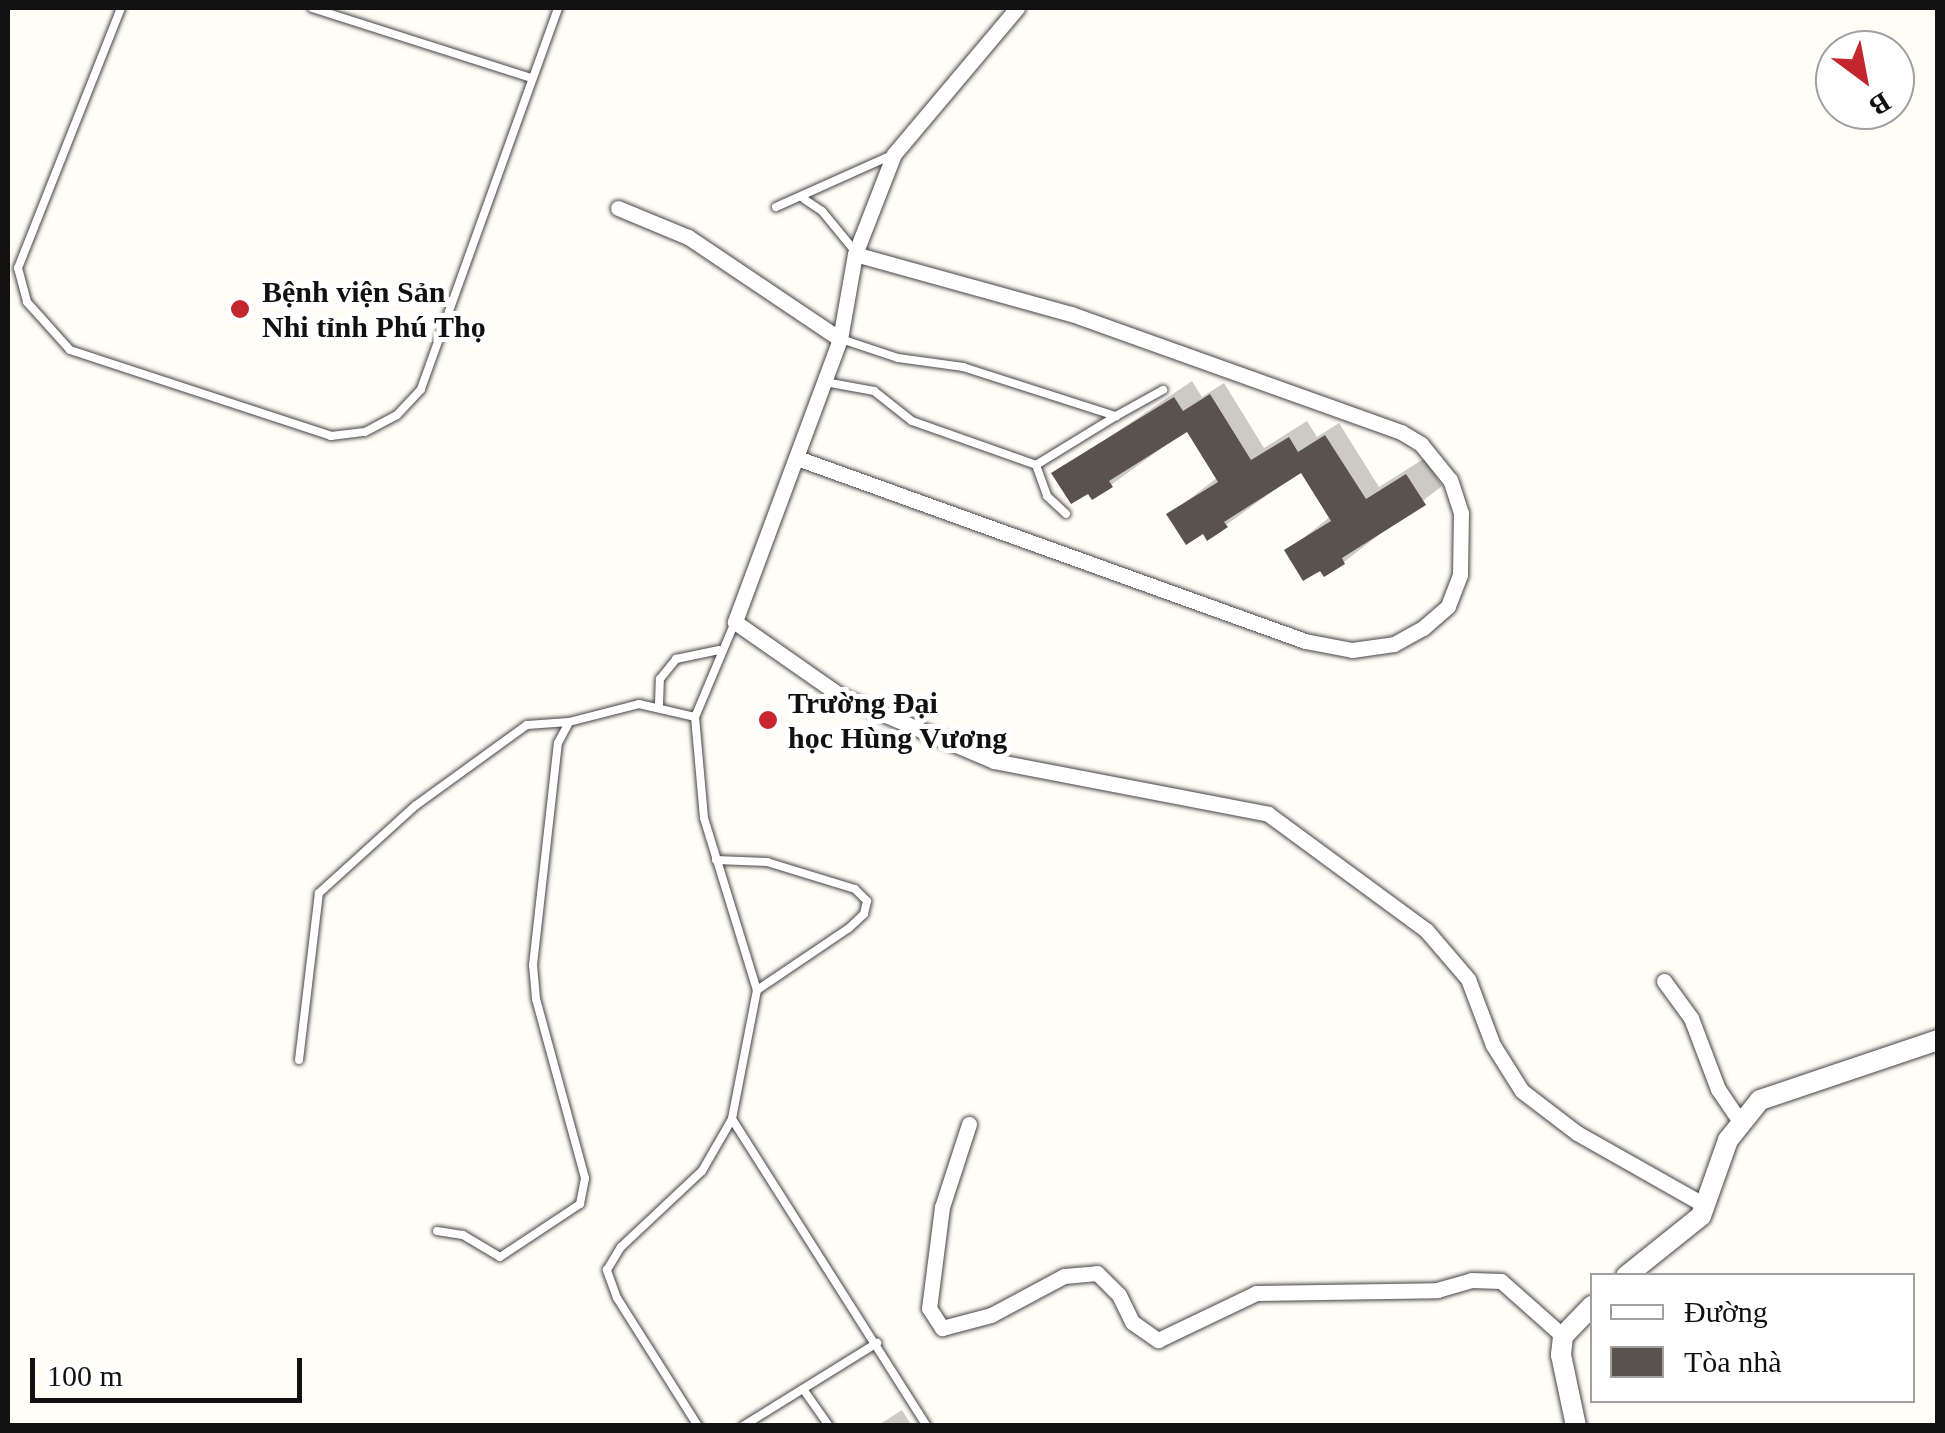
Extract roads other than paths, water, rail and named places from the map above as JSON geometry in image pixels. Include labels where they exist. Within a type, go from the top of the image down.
[{"type":"street","points":[[1017,8],[894,154],[856,254],[840,339],[826,382],[735,622],[842,696],[994,760],[1268,814],[1426,930],[1468,979],[1492,1045],[1522,1091],[1578,1134],[1706,1206]]},
{"type":"street","points":[[618,208],[688,237],[840,339]]},
{"type":"street","points":[[797,458],[1305,641],[1352,650],[1394,644],[1423,628],[1448,606],[1460,575],[1461,513],[1450,480],[1422,444],[1401,432],[1071,314],[856,254]]},
{"type":"street","points":[[1664,981],[1691,1018],[1718,1089],[1739,1120]]},
{"type":"street","points":[[1630,1273],[1681,1236],[1706,1206],[1739,1120],[1760,1100],[1938,1040]]},
{"type":"street","points":[[969,1124],[942,1207],[928,1308],[942,1328],[991,1315],[1064,1276],[1097,1273],[1119,1295],[1132,1322],[1158,1340],[1256,1294],[1437,1290],[1471,1280],[1502,1281],[1563,1336],[1576,1426]]},
{"type":"street","points":[[1563,1336],[1590,1308]]},
{"type":"lane","points":[[121,8],[18,268],[27,302],[70,350],[331,436],[365,432],[397,415],[421,389],[558,8]]},
{"type":"lane","points":[[312,8],[532,78]]},
{"type":"lane","points":[[776,207],[804,200],[894,154]]},
{"type":"lane","points":[[804,200],[848,238],[856,254]]},
{"type":"lane","points":[[840,339],[898,358],[963,367],[1116,416]]},
{"type":"lane","points":[[826,382],[874,391],[912,422],[1036,466]]},
{"type":"lane","points":[[1036,466],[1163,390]]},
{"type":"lane","points":[[1036,466],[1047,496],[1066,514]]},
{"type":"lane","points":[[698,1426],[617,1298],[606,1270],[621,1247],[702,1170],[732,1119],[758,990],[704,818],[695,718],[719,650],[735,622]]},
{"type":"lane","points":[[659,704],[660,679],[676,659],[719,650]]},
{"type":"lane","points":[[299,1060],[318,893],[416,806],[527,725],[569,722],[659,704],[695,718]]},
{"type":"lane","points":[[437,1231],[463,1235],[500,1257],[580,1204],[584,1190],[536,999],[534,965],[558,742],[569,722]]},
{"type":"lane","points":[[716,860],[767,862],[855,889],[867,902],[864,914],[848,928],[758,990]]},
{"type":"lane","points":[[732,1119],[928,1426]]},
{"type":"lane","points":[[744,1426],[876,1343]]},
{"type":"lane","points":[[803,1388],[830,1426]]},
{"type":"place","name":"Bệnh viện Sản Nhi tỉnh Phú Thọ","points":[[240,309]]},
{"type":"place","name":"Trường Đại học Hùng Vương","points":[[768,720]]}]
